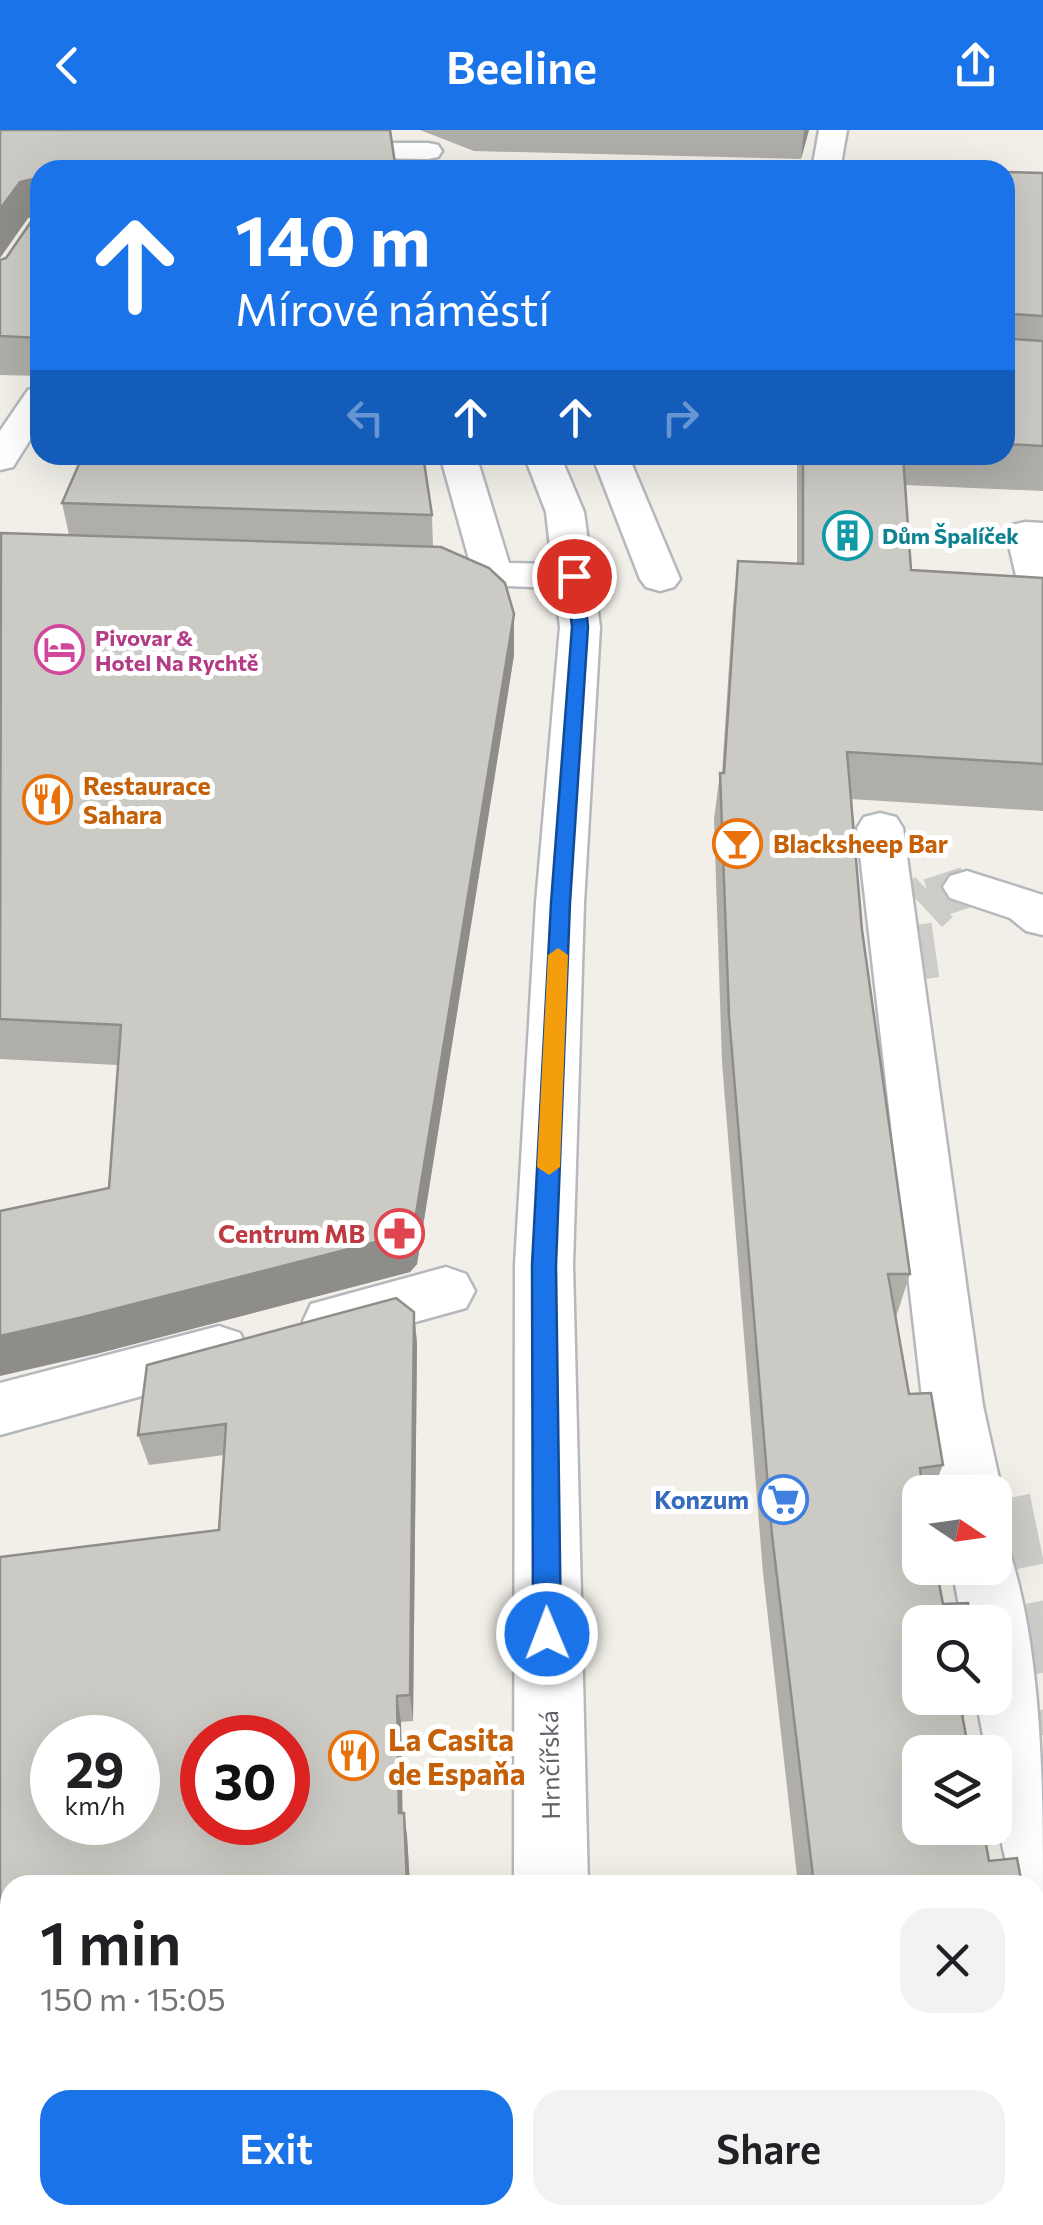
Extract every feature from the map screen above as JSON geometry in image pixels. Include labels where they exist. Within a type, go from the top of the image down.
[{"type":"street","points":[[828,160],[833,130]]},
{"type":"street","points":[[286,151],[420,157]]},
{"type":"street","points":[[0,389],[30,393]]},
{"type":"street","points":[[0,460],[30,410]]},
{"type":"street","points":[[461,465],[490,565]]},
{"type":"street","name":"Hrnčířská","points":[[546,465],[566,512],[580,627],[560,903],[544,1265],[551,1875]]},
{"type":"street","points":[[614,465],[660,579]]},
{"type":"street","points":[[1043,534],[1026,533],[1038,580],[1043,580]]},
{"type":"street","points":[[380,572],[574,576]]},
{"type":"street","points":[[880,828],[953,1406],[967,1475]]},
{"type":"street","points":[[967,887],[1027,907],[1043,919]]},
{"type":"street","points":[[0,1409],[446,1291]]},
{"type":"street","points":[[988,1585],[1043,1866]]},
{"type":"building","points":[[0,130],[390,130],[394,160],[30,160],[30,180],[20,182],[0,209]]},
{"type":"building","points":[[1015,172],[1043,173],[1043,316],[1015,314]]},
{"type":"building","points":[[30,223],[30,338],[0,336],[0,260],[6,258]]},
{"type":"building","points":[[1015,339],[1043,341],[1043,446],[1015,445]]},
{"type":"building","points":[[79,465],[424,465],[432,515],[62,503]]},
{"type":"building","points":[[803,465],[904,465],[911,570],[1043,578],[1043,764],[847,752],[862,930],[910,1274],[888,1274],[909,1394],[931,1393],[943,1465],[920,1468],[921,1475],[902,1475],[902,1585],[939,1585],[943,1604],[968,1605],[902,1605],[902,1715],[962,1715],[966,1735],[902,1735],[902,1845],[986,1845],[989,1861],[1017,1858],[1020,1875],[813,1875],[772,1535],[729,1016],[720,773],[724,773],[738,561],[803,564]]},
{"type":"building","points":[[1,533],[441,547],[489,568],[505,583],[514,614],[414,1226],[407,1234],[0,1336],[0,1211],[109,1188],[121,1025],[0,1019]]},
{"type":"building","points":[[396,1298],[414,1312],[410,1695],[397,1696],[399,1813],[404,1813],[407,1875],[0,1875],[0,1557],[219,1530],[226,1424],[138,1435],[147,1365]]},
{"type":"tunnel","points":[[933,898],[967,887]]},
{"type":"tunnel","points":[[912,981],[904,925],[933,898]]},
{"type":"tunnel","points":[[1012,1584],[1043,1735]]},
{"type":"slow traffic","points":[[549,1167],[558,955]]},
{"type":"place","name":"Dům Špalíček","points":[[847,535]]},
{"type":"place","name":"Pivovar & Hotel Na Rychtě","points":[[60,650]]},
{"type":"place","name":"Restaurace Sahara","points":[[48,799]]},
{"type":"place","name":"Blacksheep Bar","points":[[738,843]]},
{"type":"place","name":"Centrum MB","points":[[400,1233]]},
{"type":"place","name":"Konzum","points":[[784,1499]]},
{"type":"place","name":"La Casita de Espaňa","points":[[353,1755]]},
{"type":"route","points":[[547,1634],[544,1265],[560,903],[580,627],[574,576]]}]
